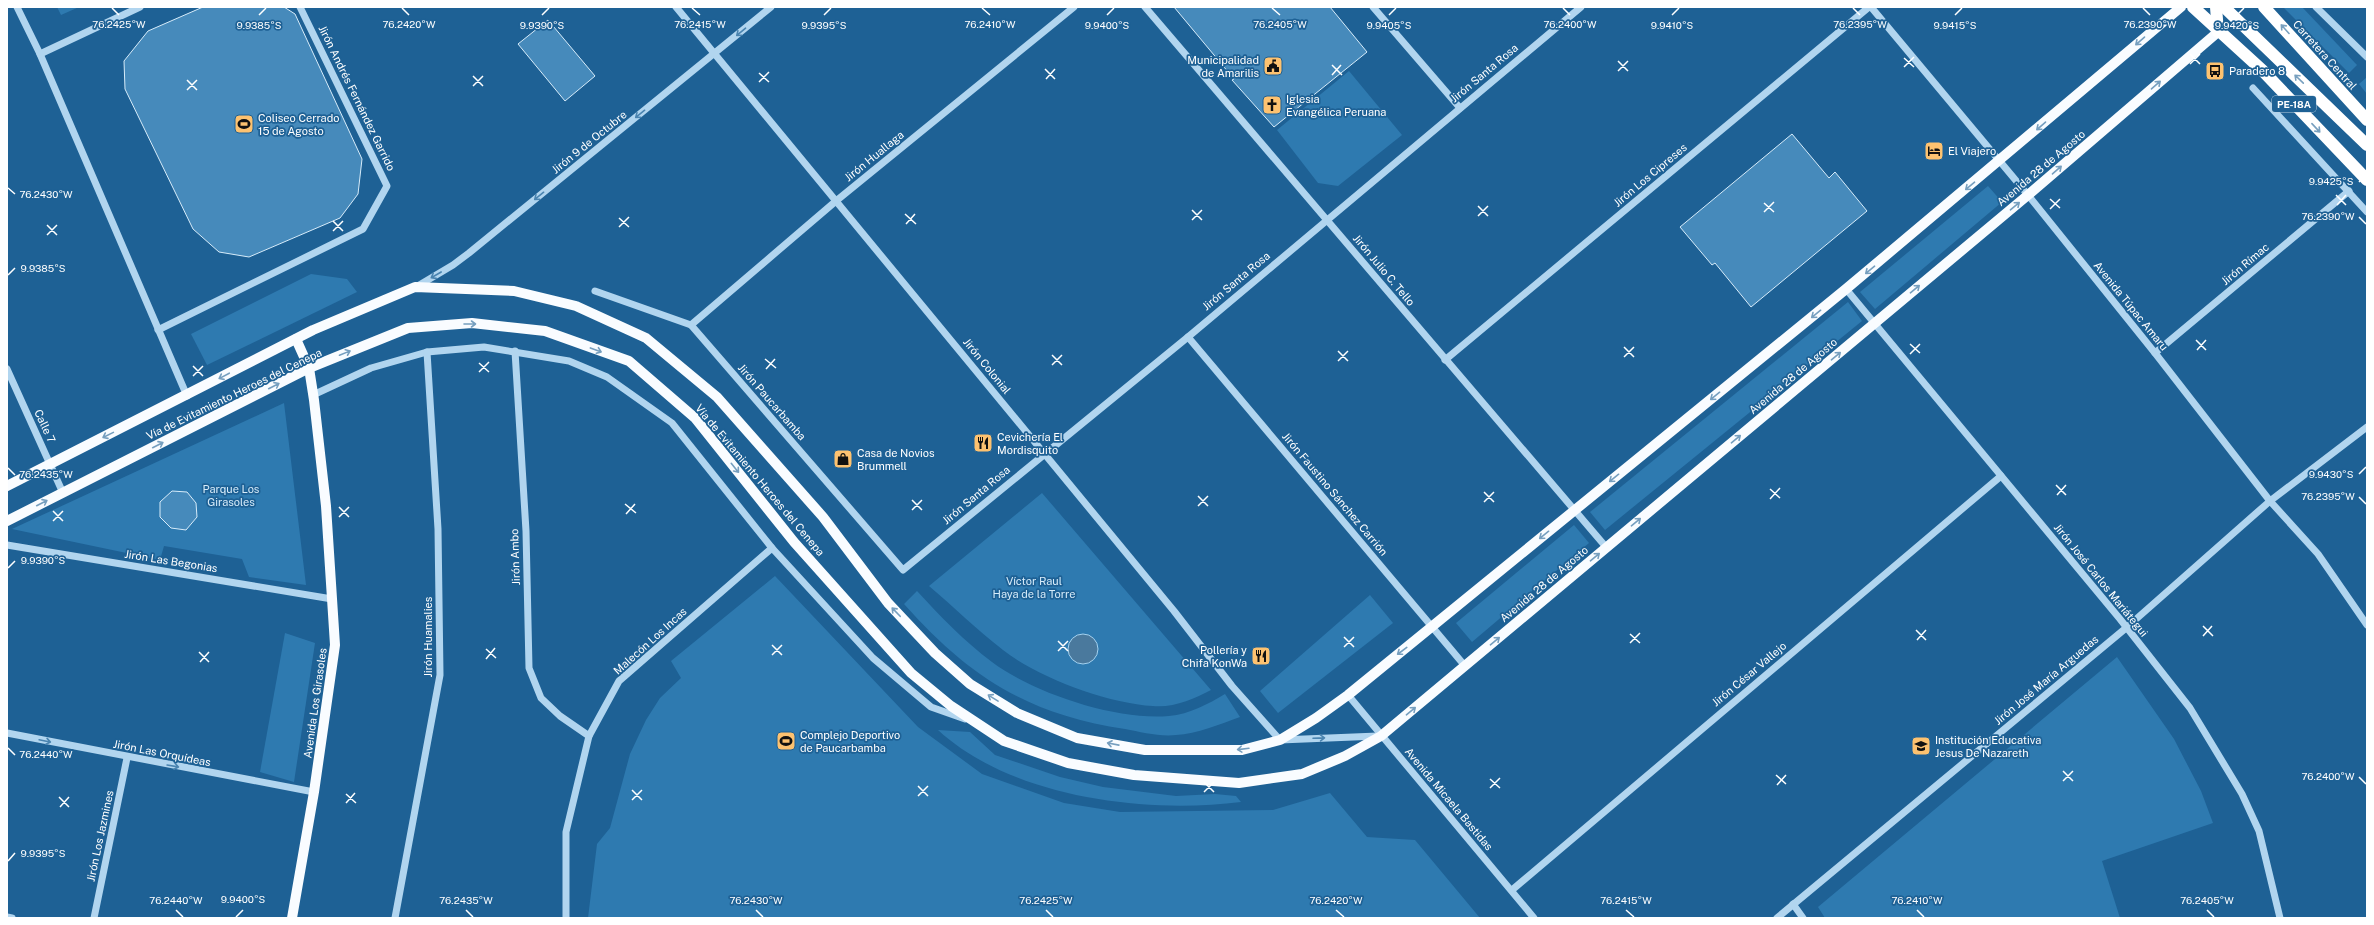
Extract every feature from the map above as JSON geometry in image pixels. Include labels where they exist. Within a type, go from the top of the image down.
[{"type":"highway","name":"PE-18A","points":[[2193,7],[2218,32],[2262,70],[2367,180]]},
{"type":"highway","points":[[2216,7],[2218,32]]},
{"type":"highway","points":[[2224,7],[2367,146]]},
{"type":"highway","name":"Carretera Central","points":[[2264,7],[2367,120]]},
{"type":"main road","points":[[1348,695],[1846,289],[2000,161],[2181,7]]},
{"type":"main road","name":"Avenida 28 de Agosto","points":[[1382,736],[2028,195],[2218,32]]},
{"type":"main road","name":"Vía de Evitamiento Heroes del Cenepa","points":[[7,486],[50,463],[187,396],[296,339],[415,287],[514,291],[576,306],[646,338],[717,397],[822,518],[888,603],[935,652],[970,684],[1017,713],[1077,738],[1145,750],[1242,750],[1280,740],[1316,718],[1348,695]]},
{"type":"main road","name":"Vía de Evitamiento Heroes del Cenepa","points":[[7,521],[309,368],[408,328],[472,323],[545,331],[629,362],[695,418],[794,542],[911,673],[951,706],[1004,741],[1068,763],[1134,775],[1239,783],[1302,774],[1345,756],[1382,736]]},
{"type":"main road","name":"Avenida Los Girasoles","points":[[292,918],[314,792],[336,645],[326,506],[313,394],[309,368],[296,339]]},
{"type":"street","points":[[17,7],[40,54],[187,396]]},
{"type":"street","points":[[40,54],[140,7]]},
{"type":"street","name":"Jirón Andrés Fernández Garrido","points":[[158,330],[363,229],[387,186],[300,7]]},
{"type":"street","name":"Jirón Colonial","points":[[676,7],[1174,611],[1232,686],[1280,740]]},
{"type":"street","name":"Jirón 9 de Octubre","points":[[415,287],[469,253],[771,7]]},
{"type":"street","name":"Jirón Huallaga","points":[[691,325],[836,201],[1074,7]]},
{"type":"street","name":"Jirón Julio C. Tello","points":[[1145,7],[1606,547]]},
{"type":"street","points":[[1373,7],[1460,108]]},
{"type":"street","name":"Jirón Santa Rosa","points":[[903,570],[1044,453],[1188,337],[1326,219],[1581,7]]},
{"type":"street","name":"Avenida Túpac Amaru","points":[[1870,7],[2000,161],[2156,353],[2270,501],[2318,554],[2367,625]]},
{"type":"street","name":"Jirón Los Cipreses","points":[[1445,360],[1870,7]]},
{"type":"street","points":[[2316,7],[2367,57]]},
{"type":"street","points":[[2253,88],[2367,212]]},
{"type":"street","name":"Jirón Rímac","points":[[2156,353],[2349,191]]},
{"type":"street","name":"Jirón José Carlos Mariátegui","points":[[1846,289],[2126,628],[2190,708],[2242,794],[2260,831],[2280,918]]},
{"type":"street","name":"Jirón Paucarbamba","points":[[595,291],[691,325],[903,570]]},
{"type":"street","name":"Jirón Faustino Sánchez Carrión","points":[[1188,337],[1465,666]]},
{"type":"street","points":[[313,394],[371,368],[427,352],[484,347],[569,361],[607,378],[672,423],[772,548],[872,658],[931,707],[975,722]]},
{"type":"street","name":"Jirón Ambo","points":[[515,351],[526,530],[529,668],[541,698],[560,716],[589,736]]},
{"type":"street","name":"Jirón Huamalies","points":[[395,918],[440,675],[438,529],[427,352]]},
{"type":"street","name":"Calle 7","points":[[7,369],[63,492]]},
{"type":"street","name":"Jirón José María Arguedas","points":[[1777,918],[2126,628],[2270,501],[2367,427]]},
{"type":"street","name":"Jirón César Vallejo","points":[[1512,890],[2001,476]]},
{"type":"street","name":"Jirón Las Begonias","points":[[7,545],[332,599]]},
{"type":"street","name":"Malecón Los Incas","points":[[566,918],[566,832],[589,736],[619,681],[772,548]]},
{"type":"street","name":"Avenida Micaela Bastidas","points":[[1348,695],[1534,918]]},
{"type":"street","name":"Jirón Las Orquídeas","points":[[7,733],[127,758],[314,792]]},
{"type":"street","points":[[1280,740],[1382,736]]},
{"type":"street","name":"Jirón Los Jazmines","points":[[94,918],[127,758]]},
{"type":"street","points":[[1793,904],[1803,918]]},
{"type":"street","points":[[7,917],[12,918]]},
{"type":"green space","points":[[57,7],[79,7],[61,15]]},
{"type":"green space","points":[[2283,7],[2302,7],[2357,65],[2349,73]]},
{"type":"green space","points":[[1349,71],[1402,135],[1338,186],[1318,183],[1277,130]]},
{"type":"green space","points":[[2367,77],[2367,94],[2359,84]]},
{"type":"green space","points":[[1988,186],[2002,202],[1875,309],[1860,292]]},
{"type":"green space","points":[[311,274],[347,279],[357,292],[207,365],[191,334]]},
{"type":"green space","points":[[1848,302],[1862,321],[1605,530],[1590,512]]},
{"type":"green space","name":"Parque Los Girasoles","points":[[284,403],[306,585],[249,577],[242,559],[164,546],[160,560],[12,529]]},
{"type":"green space","name":"Víctor Raul Haya de la Torre","points":[[1042,493],[1211,690],[1198,697],[1176,704],[1168,706],[1153,706],[1115,700],[1074,687],[1035,670],[1003,650],[929,586]]},
{"type":"green space","points":[[1574,525],[1589,543],[1472,642],[1456,623]]},
{"type":"green space","name":"Complejo Deportivo de Paucarbamba","points":[[775,576],[918,727],[982,774],[1064,803],[1120,812],[1273,810],[1330,793],[1367,837],[1415,840],[1480,918],[588,918],[597,844],[610,828],[630,754],[646,720],[660,698],[681,678],[671,661]]},
{"type":"green space","points":[[917,591],[934,610],[972,646],[992,662],[1009,673],[1052,694],[1101,709],[1125,714],[1169,716],[1191,711],[1225,694],[1240,717],[1192,733],[1164,735],[1144,733],[1090,723],[1059,714],[1029,702],[1002,688],[976,672],[952,652],[904,604]]},
{"type":"green space","points":[[1370,595],[1393,623],[1278,713],[1260,691]]},
{"type":"green space","points":[[285,633],[315,643],[294,782],[260,772]]},
{"type":"green space","points":[[2117,657],[2174,739],[2201,791],[2213,823],[2102,861],[2120,918],[1825,918],[1818,907]]},
{"type":"green space","points":[[938,730],[970,732],[995,755],[1060,777],[1103,787],[1176,796],[1215,794],[1236,796],[1241,802],[1203,805],[1164,805],[1122,802],[1081,796],[1041,786],[1003,772],[968,753]]},
{"type":"shaded area","points":[[1083,634],[1094,638],[1098,649],[1094,660],[1083,664],[1072,660],[1068,649],[1072,638]]},
{"type":"building","name":"Coliseo Cerrado 15 de Agosto","points":[[203,7],[284,7],[295,14],[362,159],[358,194],[340,218],[249,257],[219,252],[193,229],[125,89],[124,61],[148,31]]},
{"type":"building","points":[[1174,7],[1330,7],[1367,52],[1274,127],[1232,80],[1234,79]]},
{"type":"building","points":[[548,20],[595,76],[565,101],[518,44]]},
{"type":"building","points":[[1792,134],[1829,178],[1835,172],[1867,211],[1751,307],[1715,263],[1712,265],[1680,227]]},
{"type":"building","points":[[172,491],[187,492],[196,503],[197,517],[186,530],[171,528],[160,517],[160,502]]},
{"type":"place","name":"Municipalidad de Amarilis","points":[[1273,66]]},
{"type":"place","name":"Paradero 8","points":[[2215,71]]},
{"type":"place","name":"Iglesia Evangélica Peruana","points":[[1272,105]]},
{"type":"place","name":"Coliseo Cerrado 15 de Agosto","points":[[244,124]]},
{"type":"place","name":"El Viajero","points":[[1934,151]]},
{"type":"place","name":"Cevichería El Mordisquito","points":[[983,443]]},
{"type":"place","name":"Casa de Novios Brummell","points":[[843,459]]},
{"type":"place","name":"Pollería y Chifa KonWa","points":[[1261,656]]},
{"type":"place","name":"Complejo Deportivo de Paucarbamba","points":[[786,741]]},
{"type":"place","name":"Institución Educativa Jesus De Nazareth","points":[[1921,746]]}]
